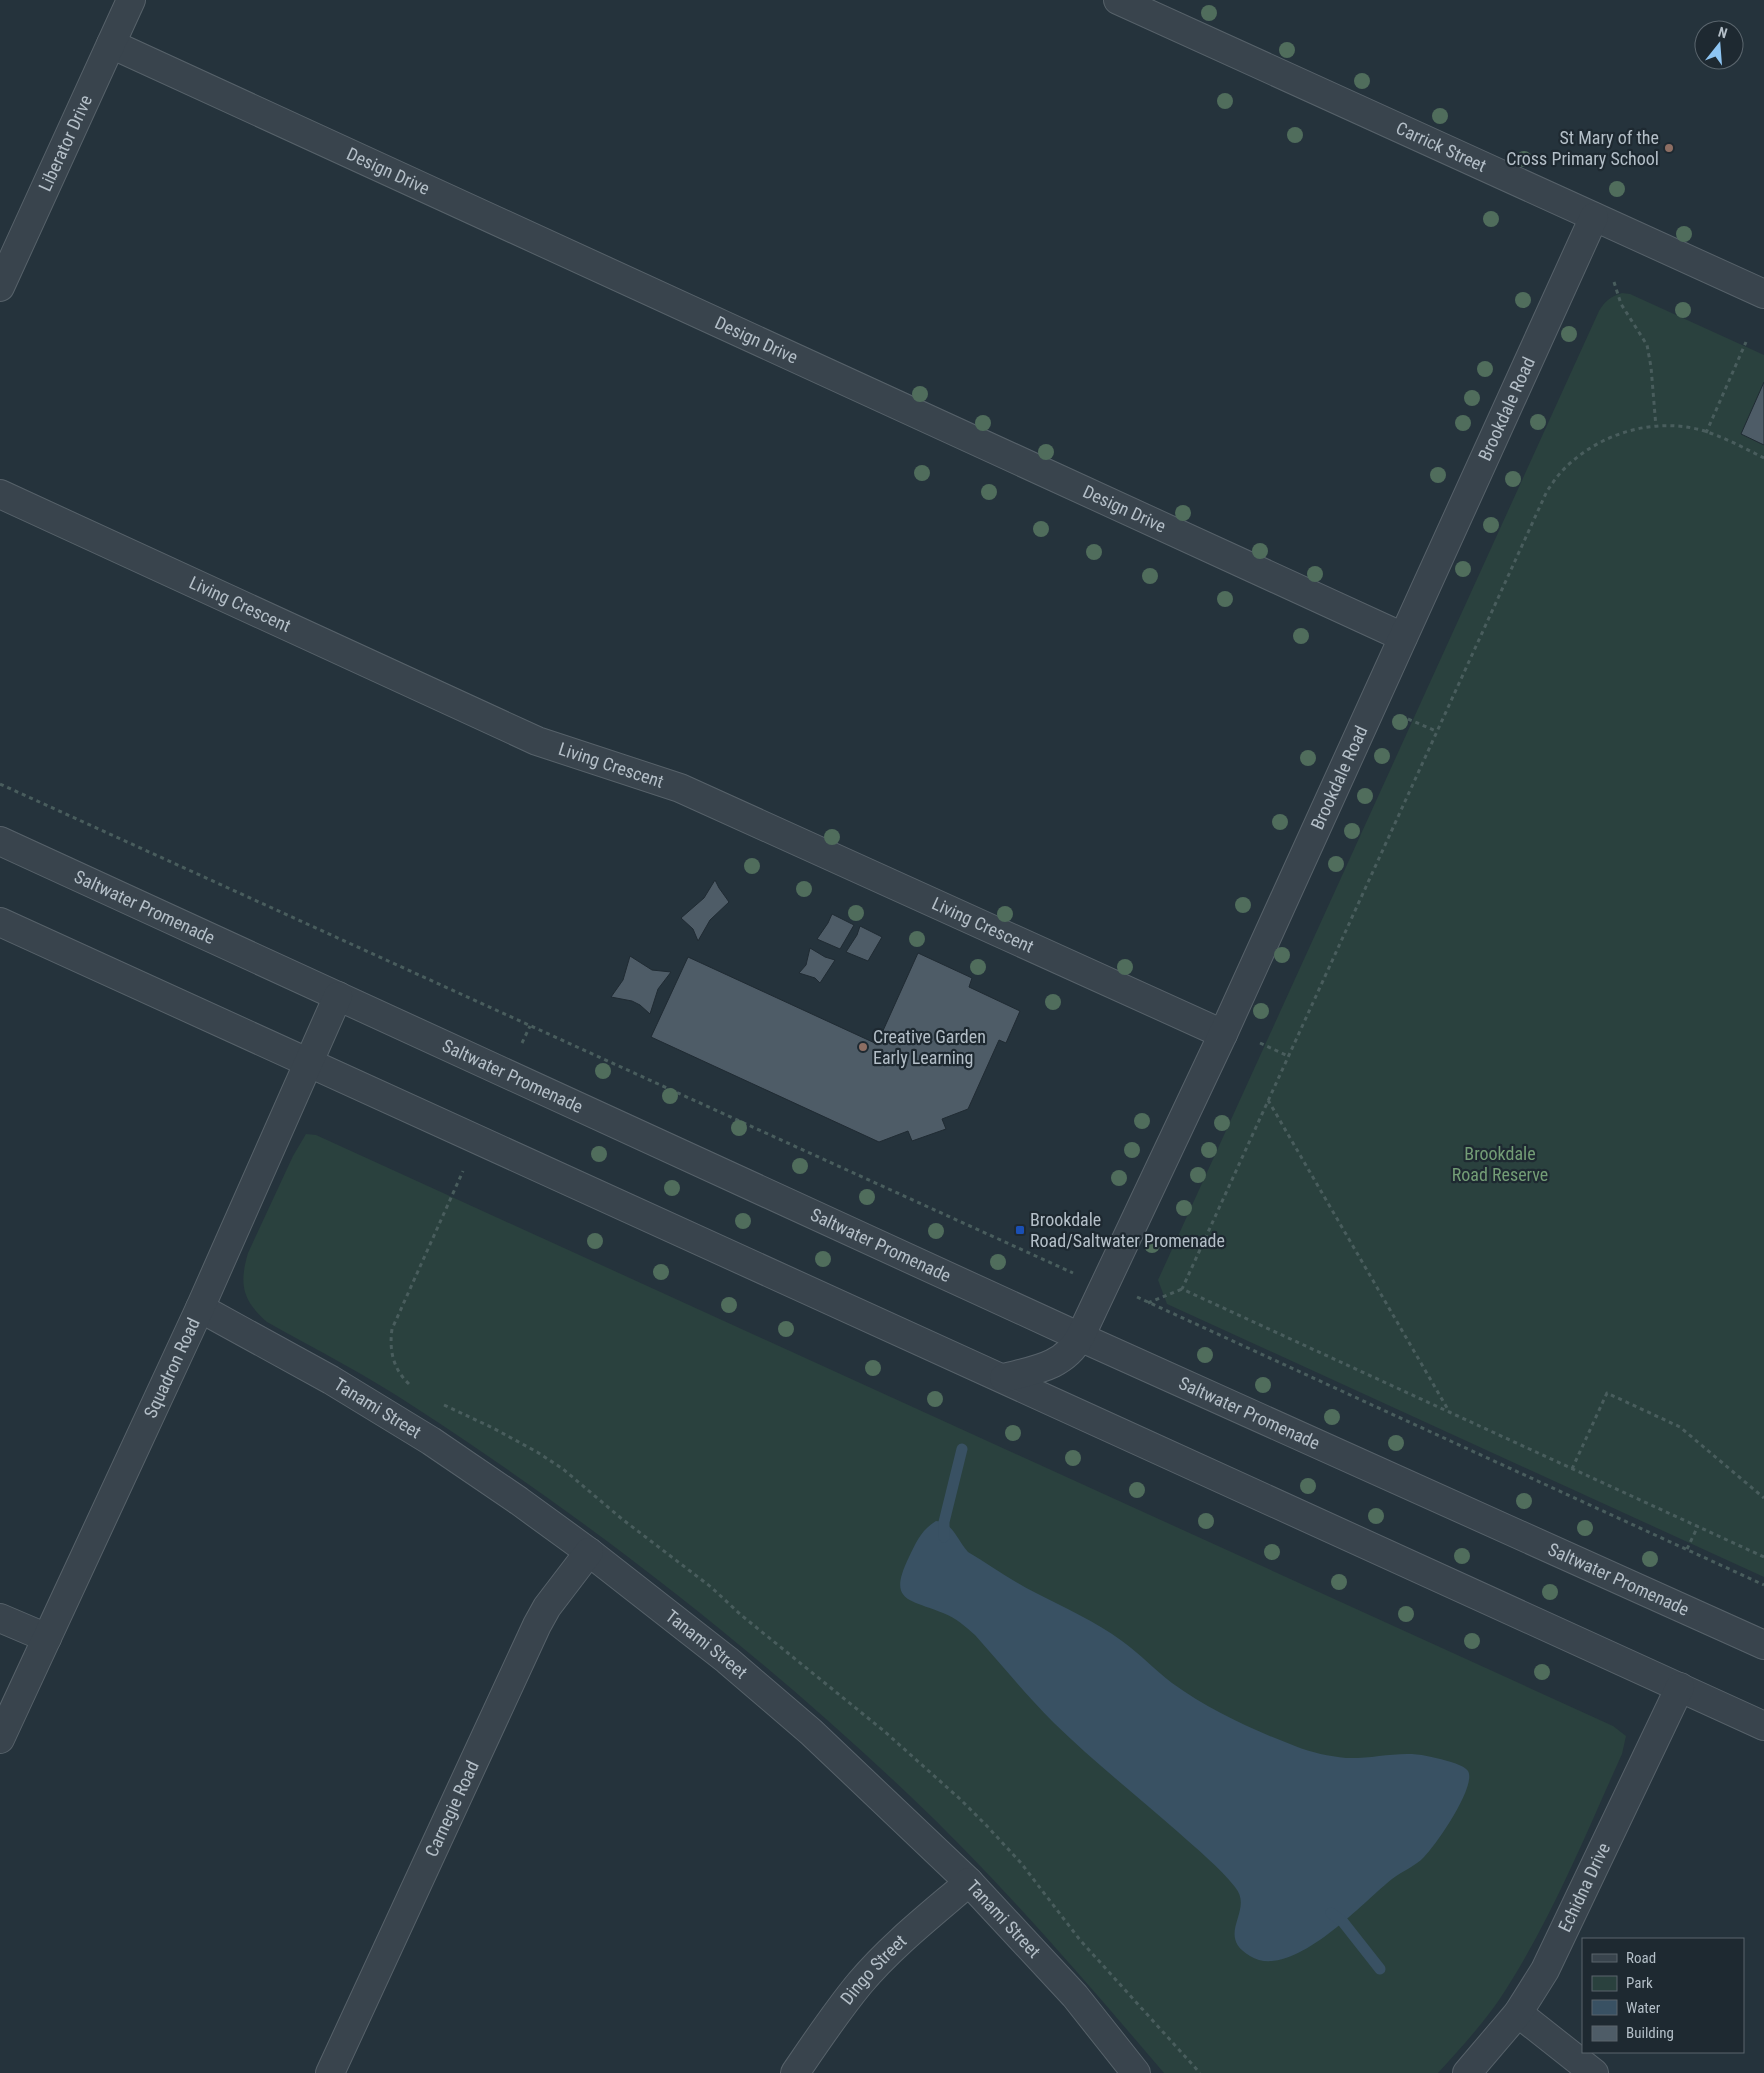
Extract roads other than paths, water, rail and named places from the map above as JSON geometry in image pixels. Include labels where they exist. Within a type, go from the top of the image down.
[{"type":"street","name":"Liberator Drive","points":[[0,287],[131,0]]},
{"type":"street","name":"Carrick Street","points":[[1118,0],[1764,294]]},
{"type":"street","name":"Design Drive","points":[[111,44],[1403,637]]},
{"type":"street","name":"Brookdale Road","points":[[1004,1378],[1050,1366],[1074,1349],[1223,1034],[1594,217]]},
{"type":"street","name":"Living Crescent","points":[[0,494],[537,741],[680,788],[1223,1034]]},
{"type":"street","name":"Saltwater Promenade","points":[[0,841],[1080,1337],[1764,1645]]},
{"type":"street","points":[[0,922],[1764,1726]]},
{"type":"street","name":"Squadron Road","points":[[0,1739],[200,1308],[338,996]]},
{"type":"street","name":"Tanami Street","points":[[200,1308],[331,1380],[431,1441],[589,1552],[727,1660],[888,1803],[969,1882],[1075,1996],[1136,2073]]},
{"type":"street","name":"Carnegie Road","points":[[330,2073],[537,1625],[547,1608],[589,1552]]},
{"type":"street","points":[[0,1618],[47,1638]]},
{"type":"street","name":"Echidna Drive","points":[[1467,2073],[1518,2013],[1545,1970],[1680,1687]]},
{"type":"street","name":"Dingo Street","points":[[795,2073],[861,1982],[900,1942],[969,1882]]},
{"type":"street","points":[[1518,2013],[1594,2073]]},
{"type":"water","points":[[936,1521],[942,1522],[951,1528],[968,1552],[1027,1588],[1101,1627],[1129,1646],[1186,1693],[1216,1711],[1247,1726],[1301,1748],[1327,1755],[1354,1758],[1412,1754],[1436,1758],[1462,1766],[1468,1771],[1469,1779],[1467,1789],[1454,1815],[1437,1841],[1421,1860],[1392,1879],[1345,1921],[1325,1936],[1305,1949],[1285,1958],[1267,1961],[1250,1956],[1240,1948],[1235,1940],[1235,1931],[1241,1905],[1240,1896],[1222,1872],[1054,1723],[968,1628],[948,1615],[905,1597],[901,1591],[900,1583],[909,1557],[919,1537],[926,1528]]},
{"type":"waterway","points":[[944,1537],[944,1522],[962,1449]]},
{"type":"waterway","points":[[1331,1913],[1343,1922],[1380,1969]]},
{"type":"place","name":"St Mary of the Cross Primary School","points":[[1669,148]]},
{"type":"place","name":"Creative Garden Early Learning","points":[[863,1047]]},
{"type":"place","name":"Brookdale Road/Saltwater Promenade","points":[[1020,1230]]},
{"type":"park label","name":"Brookdale Road Reserve","points":[[1500,1164]]}]
